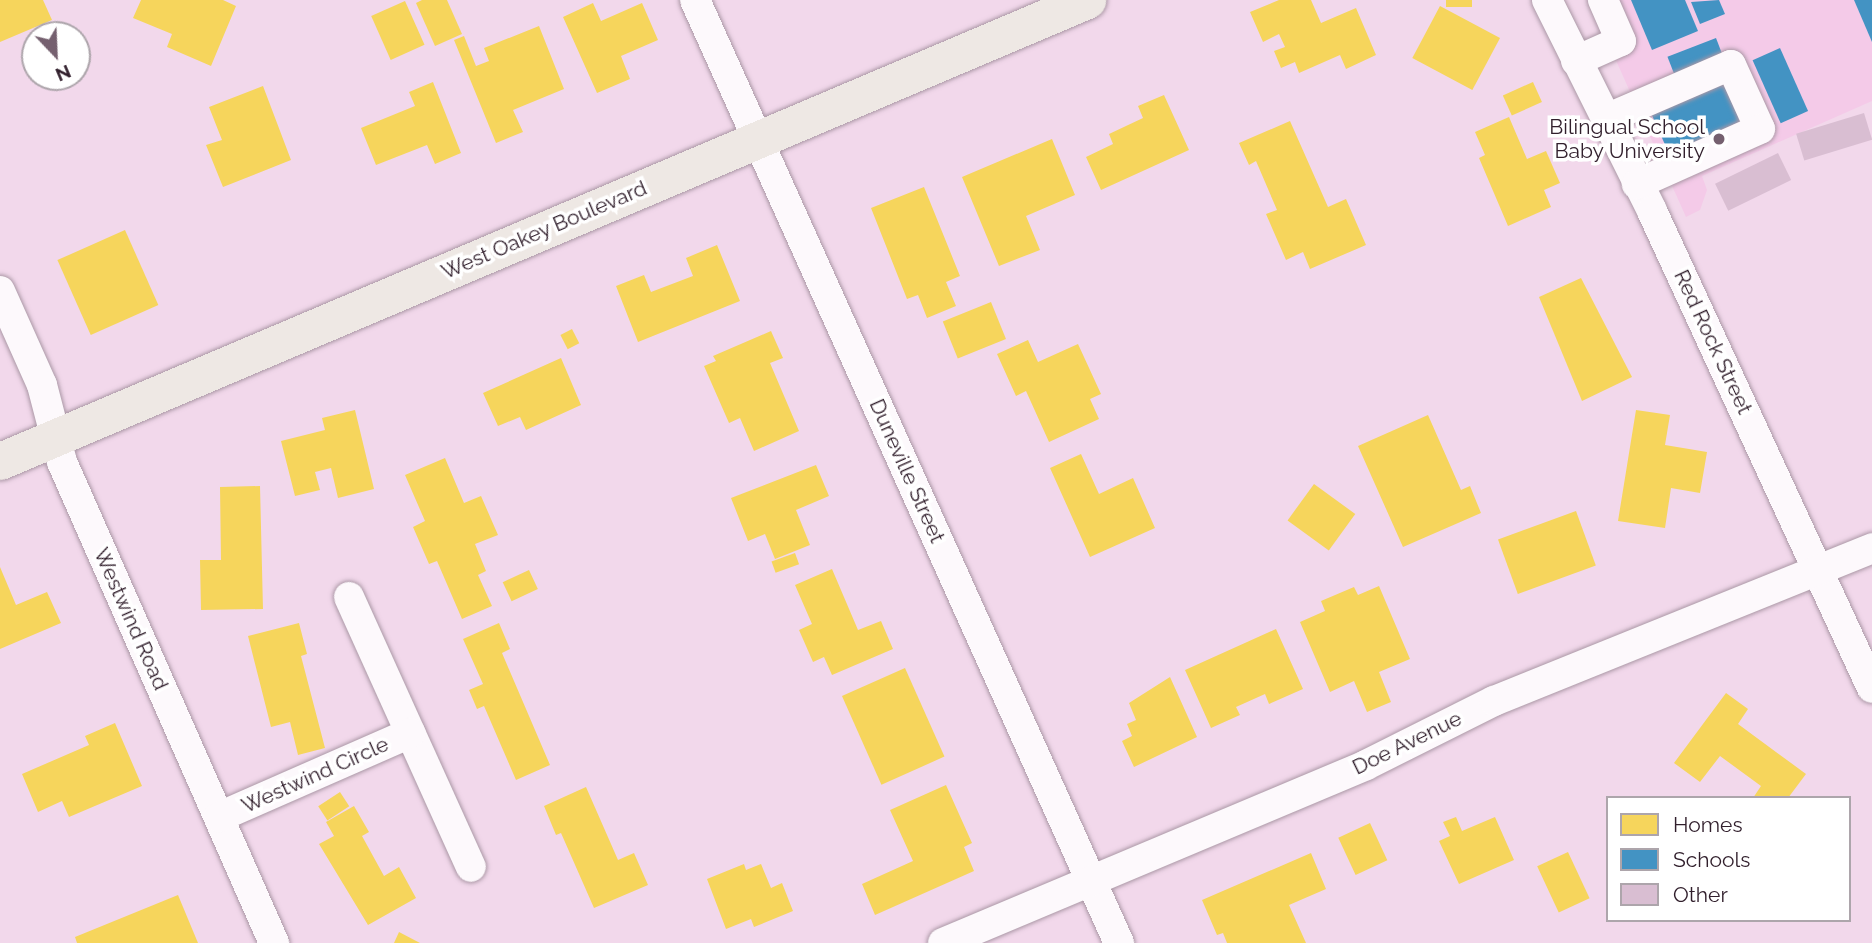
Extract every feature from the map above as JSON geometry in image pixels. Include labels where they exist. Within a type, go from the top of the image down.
[{"type":"main road","name":"West Oakey Boulevard","points":[[0,461],[1087,0]]},
{"type":"street","name":"Duneville Street","points":[[695,0],[1119,943]]},
{"type":"street","name":"Red Rock Street","points":[[1547,0],[1637,184],[1872,688]]},
{"type":"street","points":[[1576,61],[1621,41],[1604,0]]},
{"type":"street","points":[[1606,119],[1731,65],[1760,129],[1637,184]]},
{"type":"street","name":"Westwind Road","points":[[0,290],[41,384],[54,438],[274,943]]},
{"type":"street","name":"Doe Avenue","points":[[943,943],[1366,765],[1494,701],[1872,548]]},
{"type":"street","name":"Westwind Circle","points":[[349,597],[471,867]]},
{"type":"street","name":"Westwind Circle","points":[[219,817],[410,733]]},
{"type":"shaded area","name":"Bilingual School Baby University","points":[[1589,0],[1872,0],[1872,101],[1702,176],[1707,190],[1700,210],[1686,217]]},
{"type":"building: Homes","points":[[0,0],[43,0],[52,20],[21,21],[21,33],[0,42]]},
{"type":"building: Homes","points":[[141,0],[223,0],[236,6],[211,66],[167,47],[172,34],[133,18]]},
{"type":"building: Homes","points":[[422,0],[447,0],[462,34],[435,46],[416,3]]},
{"type":"building: Homes","points":[[1279,0],[1311,0],[1321,23],[1356,8],[1376,55],[1346,69],[1340,55],[1299,73],[1295,62],[1281,68],[1274,51],[1285,47],[1279,34],[1263,42],[1250,12]]},
{"type":"building: Homes","points":[[1446,0],[1472,0],[1472,7],[1446,7]]},
{"type":"building: Homes","points":[[405,1],[425,45],[391,60],[371,16]]},
{"type":"building: Homes","points":[[593,3],[601,21],[642,3],[658,40],[621,56],[630,79],[597,93],[563,17]]},
{"type":"building: Homes","points":[[1440,6],[1500,38],[1472,90],[1412,58]]},
{"type":"building: Homes","points":[[539,26],[564,89],[513,110],[523,132],[496,143],[454,40],[464,36],[476,66],[489,61],[484,48]]},
{"type":"building: Homes","points":[[433,82],[461,153],[435,164],[427,145],[376,165],[361,128],[415,106],[409,92]]},
{"type":"building: Homes","points":[[1533,82],[1542,102],[1512,116],[1503,95]]},
{"type":"building: Homes","points":[[263,86],[291,160],[223,187],[206,145],[222,140],[209,107]]},
{"type":"building: Homes","points":[[1164,95],[1189,150],[1101,190],[1086,157],[1113,144],[1109,134],[1143,118],[1138,106]]},
{"type":"building: Homes","points":[[1509,117],[1527,159],[1546,151],[1560,183],[1544,190],[1551,207],[1508,226],[1479,158],[1485,155],[1475,132]]},
{"type":"building: Homes","points":[[1290,121],[1328,207],[1346,199],[1366,245],[1310,269],[1303,252],[1286,260],[1266,214],[1277,210],[1256,161],[1249,165],[1239,143]]},
{"type":"building: Homes","points":[[1052,139],[1075,195],[1026,216],[1040,250],[999,266],[962,177]]},
{"type":"building: Homes","points":[[924,187],[960,276],[946,282],[956,306],[927,318],[918,295],[907,299],[871,208]]},
{"type":"building: Homes","points":[[125,230],[158,305],[91,335],[57,260]]},
{"type":"building: Homes","points":[[717,245],[740,301],[638,342],[616,286],[644,275],[651,292],[693,276],[686,258]]},
{"type":"building: Homes","points":[[1581,278],[1632,377],[1582,401],[1539,297]]},
{"type":"building: Homes","points":[[991,302],[1006,339],[958,359],[943,321]]},
{"type":"building: Homes","points":[[572,329],[579,343],[568,349],[560,335]]},
{"type":"building: Homes","points":[[771,331],[783,358],[770,363],[799,431],[754,451],[740,418],[729,423],[704,366],[716,361],[713,356]]},
{"type":"building: Homes","points":[[1028,340],[1038,362],[1078,344],[1101,394],[1090,399],[1099,419],[1049,442],[1026,391],[1016,396],[997,354]]},
{"type":"building: Homes","points":[[561,358],[581,405],[526,430],[520,417],[498,426],[483,393]]},
{"type":"building: Homes","points":[[355,410],[374,489],[338,498],[331,468],[315,472],[320,490],[295,496],[281,441],[325,430],[322,418]]},
{"type":"building: Homes","points":[[1636,410],[1670,415],[1665,445],[1707,452],[1700,493],[1671,488],[1665,528],[1618,521]]},
{"type":"building: Homes","points":[[1428,415],[1461,490],[1470,486],[1481,513],[1403,547],[1358,446]]},
{"type":"building: Homes","points":[[1081,454],[1099,494],[1133,478],[1155,528],[1090,557],[1050,468]]},
{"type":"building: Homes","points":[[445,458],[464,503],[481,496],[498,535],[475,544],[486,571],[478,575],[492,606],[462,619],[437,561],[429,564],[413,527],[425,521],[405,475]]},
{"type":"building: Homes","points":[[816,465],[829,496],[796,510],[810,545],[775,559],[765,534],[748,541],[731,498]]},
{"type":"building: Homes","points":[[1314,484],[1355,514],[1329,550],[1288,520]]},
{"type":"building: Homes","points":[[260,486],[263,609],[201,610],[200,560],[221,560],[220,487]]},
{"type":"building: Homes","points":[[1576,511],[1596,566],[1518,594],[1498,539]]},
{"type":"building: Homes","points":[[795,553],[799,564],[776,573],[772,562]]},
{"type":"building: Homes","points":[[0,567],[16,605],[47,592],[61,623],[0,649]]},
{"type":"building: Homes","points":[[832,569],[858,630],[881,621],[893,649],[832,675],[824,657],[813,662],[799,630],[812,624],[795,585]]},
{"type":"building: Homes","points":[[529,570],[538,589],[512,601],[503,582]]},
{"type":"building: Homes","points":[[1379,586],[1410,659],[1379,672],[1391,702],[1367,712],[1354,681],[1330,692],[1300,622],[1325,611],[1321,601],[1354,587],[1358,595]]},
{"type":"building: Homes","points":[[299,623],[307,654],[301,656],[325,748],[298,755],[290,722],[271,727],[248,636]]},
{"type":"building: Homes","points":[[499,623],[510,649],[502,653],[550,765],[516,780],[484,706],[477,709],[469,690],[483,684],[463,639]]},
{"type":"building: Homes","points":[[1276,629],[1303,689],[1269,704],[1265,694],[1236,707],[1240,715],[1211,728],[1185,670]]},
{"type":"building: Homes","points":[[905,668],[944,757],[881,785],[842,696]]},
{"type":"building: Homes","points":[[1170,677],[1197,737],[1134,767],[1122,741],[1132,736],[1127,724],[1136,720],[1129,703]]},
{"type":"building: Homes","points":[[1726,693],[1748,709],[1738,724],[1806,774],[1790,796],[1754,796],[1761,786],[1720,756],[1700,782],[1674,763]]},
{"type":"building: Homes","points":[[115,723],[142,786],[69,817],[62,801],[38,812],[22,774],[89,745],[85,736]]},
{"type":"building: Homes","points":[[946,785],[972,843],[964,847],[974,871],[875,915],[862,884],[913,861],[890,810]]},
{"type":"building: Homes","points":[[586,787],[618,860],[634,853],[648,885],[594,908],[561,833],[556,835],[544,806]]},
{"type":"building: Homes","points":[[340,792],[349,806],[327,820],[318,806]]},
{"type":"building: Homes","points":[[354,806],[369,832],[362,836],[384,876],[399,867],[416,898],[368,925],[319,844],[334,836],[326,822]]},
{"type":"building: Homes","points":[[1456,817],[1462,831],[1495,817],[1514,860],[1459,884],[1439,841],[1450,836],[1443,822]]},
{"type":"building: Homes","points":[[1370,823],[1387,860],[1356,875],[1338,838]]},
{"type":"building: Homes","points":[[1568,852],[1590,898],[1559,913],[1537,866]]},
{"type":"building: Homes","points":[[1311,853],[1326,889],[1289,905],[1306,943],[1227,943],[1223,933],[1217,935],[1202,900]]},
{"type":"building: Homes","points":[[744,864],[746,870],[761,864],[771,888],[782,883],[793,911],[754,927],[751,919],[726,929],[707,879]]},
{"type":"building: Homes","points":[[178,895],[198,943],[77,943],[75,937]]},
{"type":"building: Homes","points":[[399,932],[420,943],[394,943]]},
{"type":"building: Schools","points":[[1631,0],[1685,0],[1698,31],[1652,50]]},
{"type":"building: Schools","points":[[1719,0],[1725,14],[1700,24],[1691,2]]},
{"type":"building: Schools","points":[[1854,0],[1872,0],[1872,42]]},
{"type":"building: Schools","points":[[1716,38],[1723,56],[1674,74],[1667,57]]},
{"type":"building: Schools","points":[[1780,48],[1808,111],[1781,123],[1753,60]]},
{"type":"building: Schools","points":[[1735,78],[1752,116],[1669,153],[1652,115]]},
{"type":"building: Other","points":[[1864,113],[1872,140],[1804,161],[1796,134]]},
{"type":"building: Other","points":[[1778,153],[1791,180],[1728,211],[1715,184]]},
{"type":"place","name":"Bilingual School Baby University","points":[[1719,139]]}]
